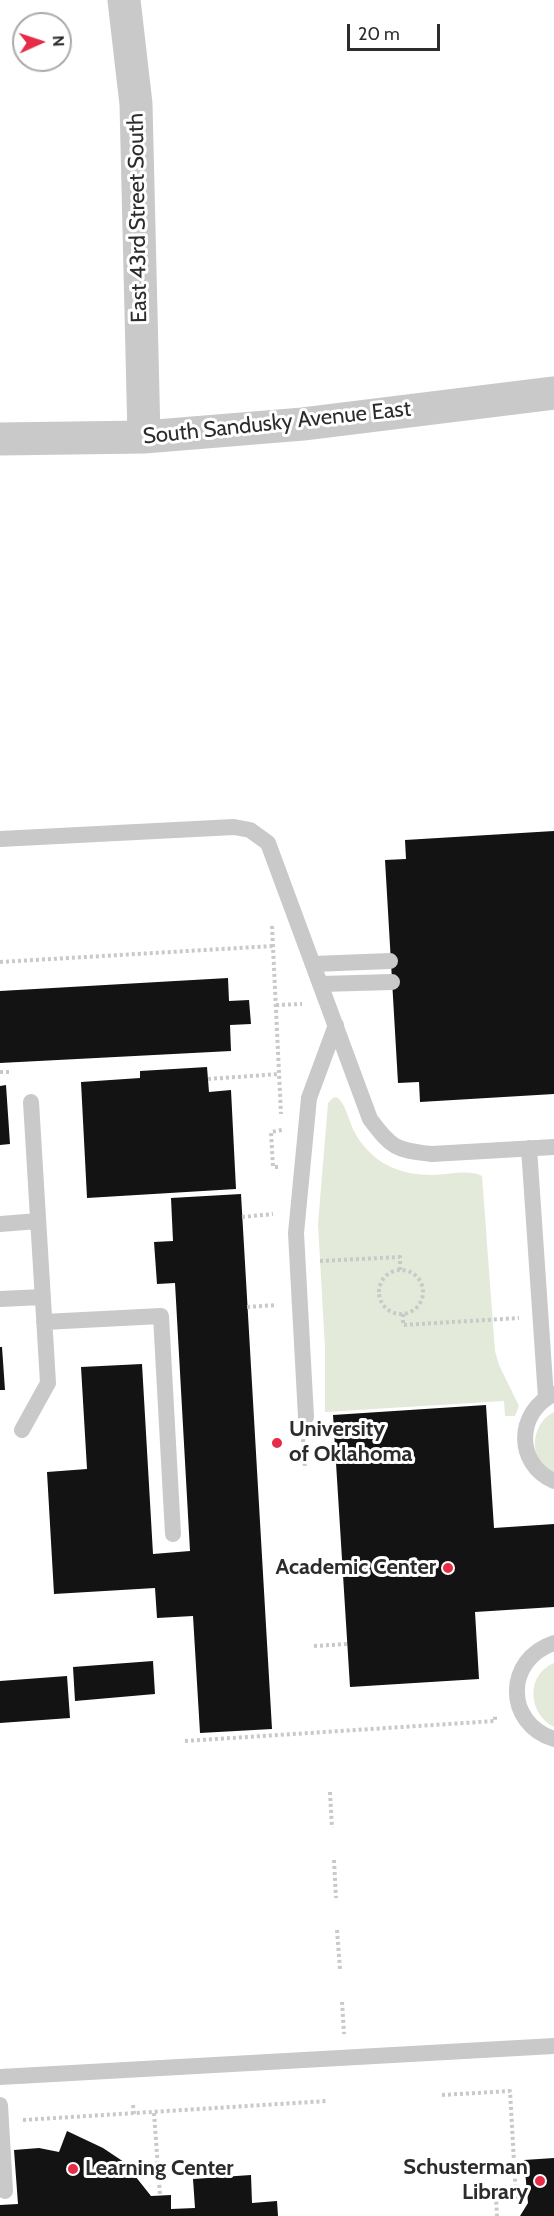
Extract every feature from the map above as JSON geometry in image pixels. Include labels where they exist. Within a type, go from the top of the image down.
[{"type":"street","name":"East 43rd Street South","points":[[124,0],[136,104],[144,437]]},
{"type":"street","name":"South Sandusky Avenue East","points":[[0,439],[144,437],[303,424],[554,393]]},
{"type":"lane","points":[[0,839],[234,827],[250,831],[268,843],[370,1119],[393,1146],[412,1152],[432,1154],[554,1147]]},
{"type":"lane","points":[[313,964],[390,962]]},
{"type":"lane","points":[[321,984],[392,981]]},
{"type":"lane","points":[[306,1417],[296,1233],[309,1098],[336,1025]]},
{"type":"lane","points":[[22,1430],[48,1383],[31,1102]]},
{"type":"lane","points":[[529,1148],[540,1316],[550,1396],[538,1404],[528,1419],[525,1442],[527,1454],[536,1469],[554,1481]]},
{"type":"lane","points":[[0,1224],[38,1221]]},
{"type":"lane","points":[[0,1299],[43,1297]]},
{"type":"lane","points":[[44,1322],[161,1316],[173,1534]]},
{"type":"lane","points":[[554,1643],[541,1648],[531,1656],[521,1671],[517,1683],[518,1701],[529,1724],[554,1739]]},
{"type":"lane","points":[[0,2077],[554,2046]]},
{"type":"lane","points":[[1,2113],[5,2191]]},
{"type":"path","points":[[272,925],[276,1005]]},
{"type":"path","points":[[0,962],[273,946]]},
{"type":"path","points":[[0,1072],[10,1072]]},
{"type":"path","points":[[208,1079],[279,1074]]},
{"type":"path","points":[[242,1217],[277,1214]]},
{"type":"path","points":[[298,1262],[400,1257],[400,1270]]},
{"type":"path","points":[[400,1270],[418,1277],[423,1291],[423,1298],[415,1310],[403,1314],[388,1310],[382,1305],[379,1292],[384,1278],[400,1270]]},
{"type":"path","points":[[247,1307],[284,1304]]},
{"type":"path","points":[[403,1314],[403,1325],[540,1316]]},
{"type":"path","points":[[314,1646],[347,1644]]},
{"type":"path","points":[[185,1741],[495,1721]]},
{"type":"path","points":[[330,1792],[332,1828]]},
{"type":"path","points":[[334,1860],[336,1898]]},
{"type":"path","points":[[338,1930],[340,1969]]},
{"type":"path","points":[[342,2002],[344,2041]]},
{"type":"path","points":[[442,2094],[510,2091],[516,2197],[496,2198],[497,2216]]},
{"type":"path","points":[[1,2113],[134,2114],[327,2101]]},
{"type":"path","points":[[133,2105],[134,2114]]},
{"type":"path","points":[[154,2113],[160,2195]]},
{"type":"green space","points":[[336,1097],[342,1103],[361,1142],[387,1165],[420,1174],[464,1173],[482,1176],[495,1351],[499,1365],[519,1406],[515,1416],[505,1416],[504,1401],[325,1412],[325,1349],[318,1224],[328,1103]]},
{"type":"green space","points":[[554,1412],[554,1474],[538,1458],[535,1444],[542,1422]]},
{"type":"green space","points":[[554,1663],[554,1727],[539,1713],[533,1695],[538,1676]]},
{"type":"building","points":[[554,831],[554,1094],[420,1102],[419,1082],[398,1083],[385,860],[406,859],[405,840]]},
{"type":"building","points":[[228,978],[229,1001],[249,1000],[251,1024],[230,1025],[231,1051],[0,1063],[0,991]]},
{"type":"building","points":[[207,1067],[209,1092],[231,1090],[236,1189],[87,1198],[81,1082],[140,1078],[140,1071]]},
{"type":"building","points":[[6,1085],[10,1144],[0,1145],[0,1086]]},
{"type":"building","points":[[241,1194],[272,1729],[200,1733],[193,1616],[157,1618],[155,1588],[54,1594],[47,1472],[87,1469],[81,1367],[142,1364],[153,1554],[190,1551],[175,1283],[157,1284],[154,1242],[173,1241],[171,1198]]},
{"type":"building","points":[[0,1347],[2,1347],[5,1390],[0,1390]]},
{"type":"building","name":"Academic Center","points":[[486,1405],[494,1528],[554,1524],[554,1607],[475,1612],[479,1679],[350,1687],[333,1415]]},
{"type":"building","points":[[153,1661],[155,1694],[75,1701],[73,1667]]},
{"type":"building","points":[[67,1676],[70,1718],[0,1723],[0,1681]]},
{"type":"building","name":"Learning Center","points":[[67,2131],[103,2148],[124,2162],[151,2196],[171,2195],[171,2209],[195,2208],[193,2179],[251,2175],[252,2203],[277,2201],[278,2216],[0,2216],[0,2205],[18,2204],[14,2150],[39,2148],[59,2152]]},
{"type":"building","name":"Schusterman Library","points":[[554,2158],[554,2216],[520,2216],[528,2203],[524,2160]]},
{"type":"place","name":"University of Oklahoma","points":[[277,1443]]},
{"type":"place","name":"Academic Center","points":[[448,1568]]},
{"type":"place","name":"Learning Center","points":[[73,2169]]},
{"type":"place","name":"Schusterman Library","points":[[540,2181]]}]
